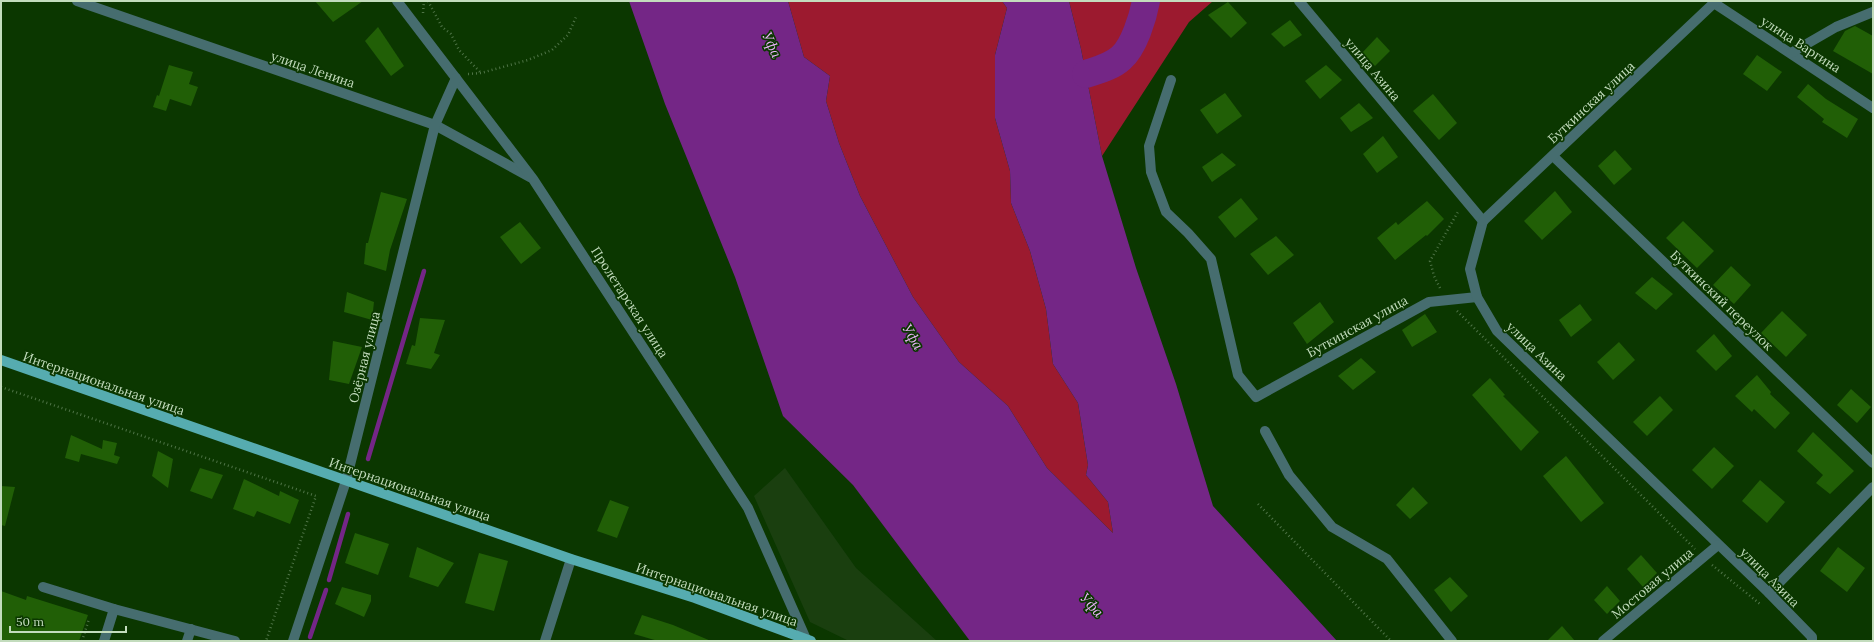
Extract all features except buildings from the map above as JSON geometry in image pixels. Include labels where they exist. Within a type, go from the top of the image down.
[{"type":"main road","name":"Интернациональная улица","points":[[1,360],[571,559],[695,598],[809,640]]},
{"type":"street","name":"улица Ленина","points":[[77,1],[435,125],[534,179]]},
{"type":"street","name":"Пролетарская улица","points":[[397,1],[534,179],[748,508],[809,640]]},
{"type":"street","name":"улица Азина","points":[[1299,1],[1483,221],[1470,269],[1477,297],[1497,331],[1769,594],[1812,637],[1812,641]]},
{"type":"street","name":"Буткинская улица","points":[[1483,221],[1715,2]]},
{"type":"street","name":"улица Варгина","points":[[1715,2],[1873,108]]},
{"type":"street","points":[[1791,53],[1836,27],[1873,12]]},
{"type":"street","name":"Озёрная улица","points":[[293,641],[346,481],[435,125],[456,78]]},
{"type":"street","name":"Буткинская улица","points":[[1171,80],[1149,146],[1150,172],[1166,212],[1188,233],[1211,259],[1238,375],[1256,397],[1429,302],[1477,297]]},
{"type":"street","name":"Буткинский переулок","points":[[1552,156],[1873,463]]},
{"type":"street","points":[[1265,431],[1289,475],[1332,527],[1387,559],[1452,641]]},
{"type":"street","points":[[1769,594],[1873,487]]},
{"type":"street","name":"Мостовая улица","points":[[1603,641],[1718,545]]},
{"type":"street","points":[[545,641],[571,559]]},
{"type":"street","points":[[43,586],[114,609],[235,641]]},
{"type":"street","points":[[104,641],[114,609]]},
{"type":"street","points":[[187,641],[191,629]]},
{"type":"path","points":[[428,1],[442,27],[451,34],[459,50],[480,73]]},
{"type":"path","points":[[456,78],[473,72],[480,73],[528,60],[552,50],[568,35],[576,17]]},
{"type":"path","points":[[1,387],[316,496],[266,641]]},
{"type":"path","points":[[1258,504],[1390,641]]},
{"type":"path","points":[[82,641],[89,619]]},
{"type":"shaded area","points":[[788,1],[1002,1],[1007,8],[995,55],[995,118],[1010,171],[1011,203],[1030,251],[1046,309],[1053,364],[1078,403],[1088,465],[1086,475],[1108,502],[1113,533],[1047,468],[1008,406],[959,362],[913,297],[860,196],[839,143],[826,101],[830,76],[804,57]]},
{"type":"shaded area","points":[[1069,1],[1213,1],[1189,22],[1102,156],[1081,49]]},
{"type":"shaded area","points":[[785,468],[856,568],[937,641],[849,641],[810,622],[754,496]]},
{"type":"water","name":"Уфа","points":[[629,1],[788,1],[804,57],[830,76],[826,101],[839,143],[860,196],[913,297],[959,362],[1008,406],[1047,468],[1113,533],[1108,502],[1086,475],[1088,465],[1078,403],[1053,364],[1046,309],[1030,251],[1011,203],[1010,171],[995,118],[995,55],[1007,8],[1002,1],[1069,1],[1081,49],[1102,156],[1136,268],[1176,384],[1213,506],[1337,641],[970,641],[853,485],[783,416],[735,277],[665,104]]},
{"type":"waterway","points":[[1086,74],[1113,64],[1126,53],[1134,39],[1143,15],[1146,1]]},
{"type":"waterway","points":[[368,459],[424,271]]},
{"type":"waterway","points":[[329,580],[348,514]]},
{"type":"waterway","points":[[310,637],[326,590]]}]
